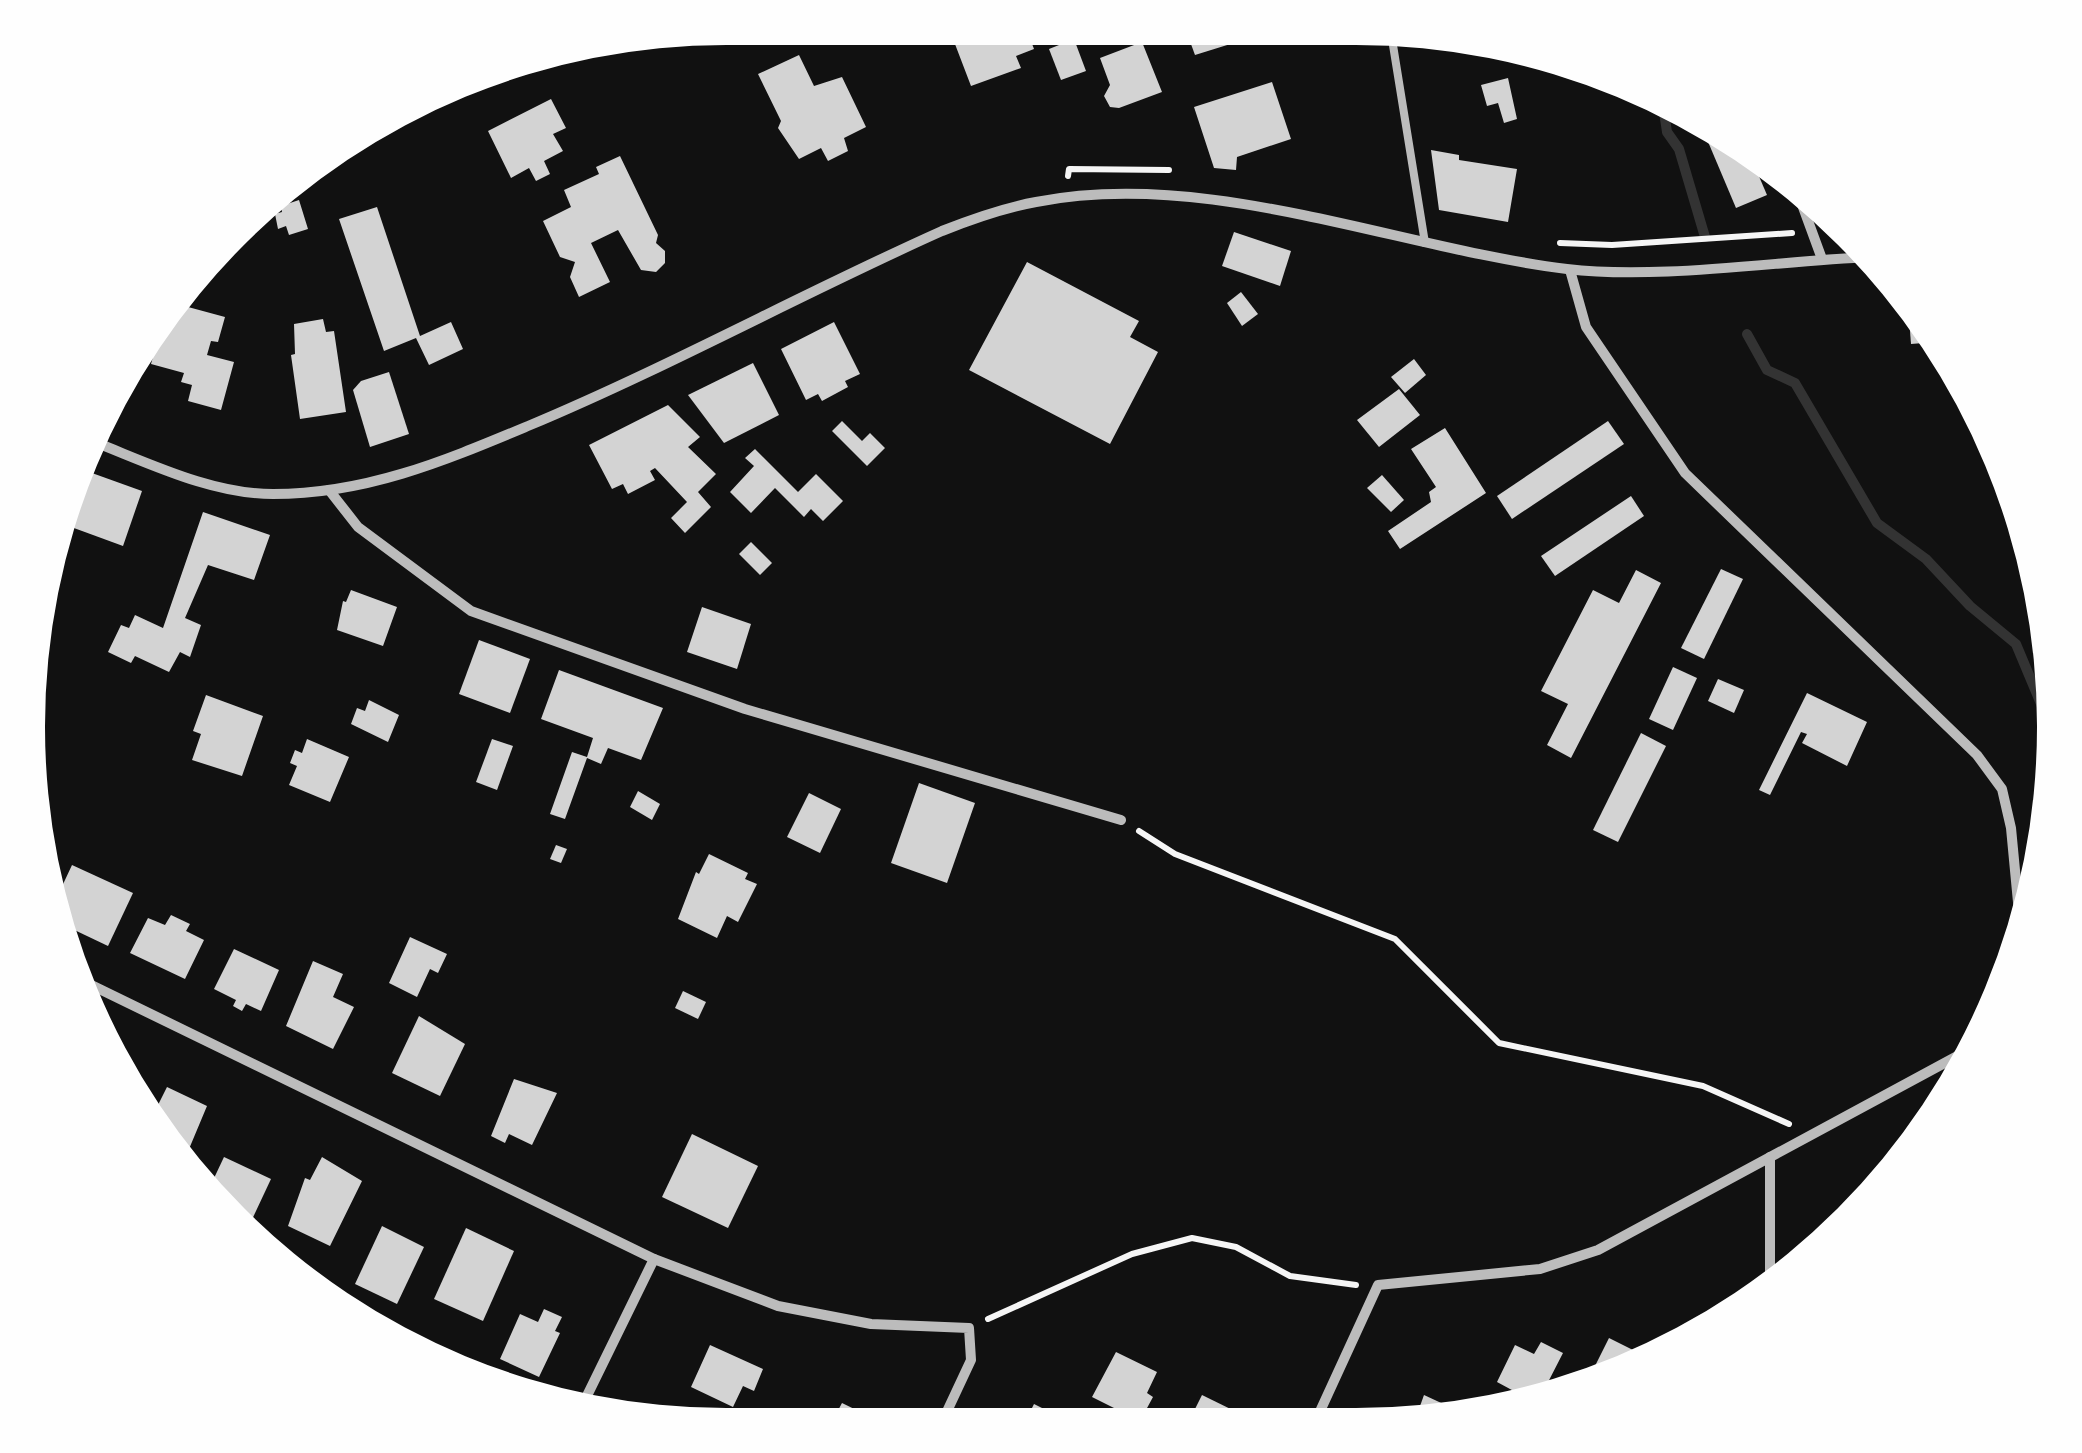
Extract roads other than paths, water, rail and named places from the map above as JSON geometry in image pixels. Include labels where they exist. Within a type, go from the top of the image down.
[{"type":"street","points":[[105,447],[210,485],[270,494],[368,486],[420,471],[588,401],[942,231],[1036,202],[1115,195],[1185,197],[1570,270],[1648,270],[1849,258]]},
{"type":"street","points":[[1806,215],[1822,259]]},
{"type":"street","points":[[1570,270],[1586,326],[1685,473],[1977,755],[2002,789],[2011,828],[2017,890]]},
{"type":"street","points":[[329,490],[358,527],[471,610],[745,708],[1121,820]]},
{"type":"street","points":[[97,988],[654,1259],[778,1306],[871,1324],[969,1328],[970,1360],[948,1408]]},
{"type":"street","points":[[1322,1408],[1378,1286],[1440,1276],[1511,1274],[1598,1250],[1950,1059]]},
{"type":"street","points":[[1770,1157],[1770,1267]]},
{"type":"street","points":[[588,1394],[654,1259]]},
{"type":"lane","points":[[1393,46],[1425,243]]},
{"type":"waterway","points":[[1665,119],[1667,132],[1679,149],[1705,237]]},
{"type":"waterway","points":[[1747,334],[1767,370],[1795,383],[1877,523],[1926,559],[1970,606],[2016,644],[2036,692]]}]
